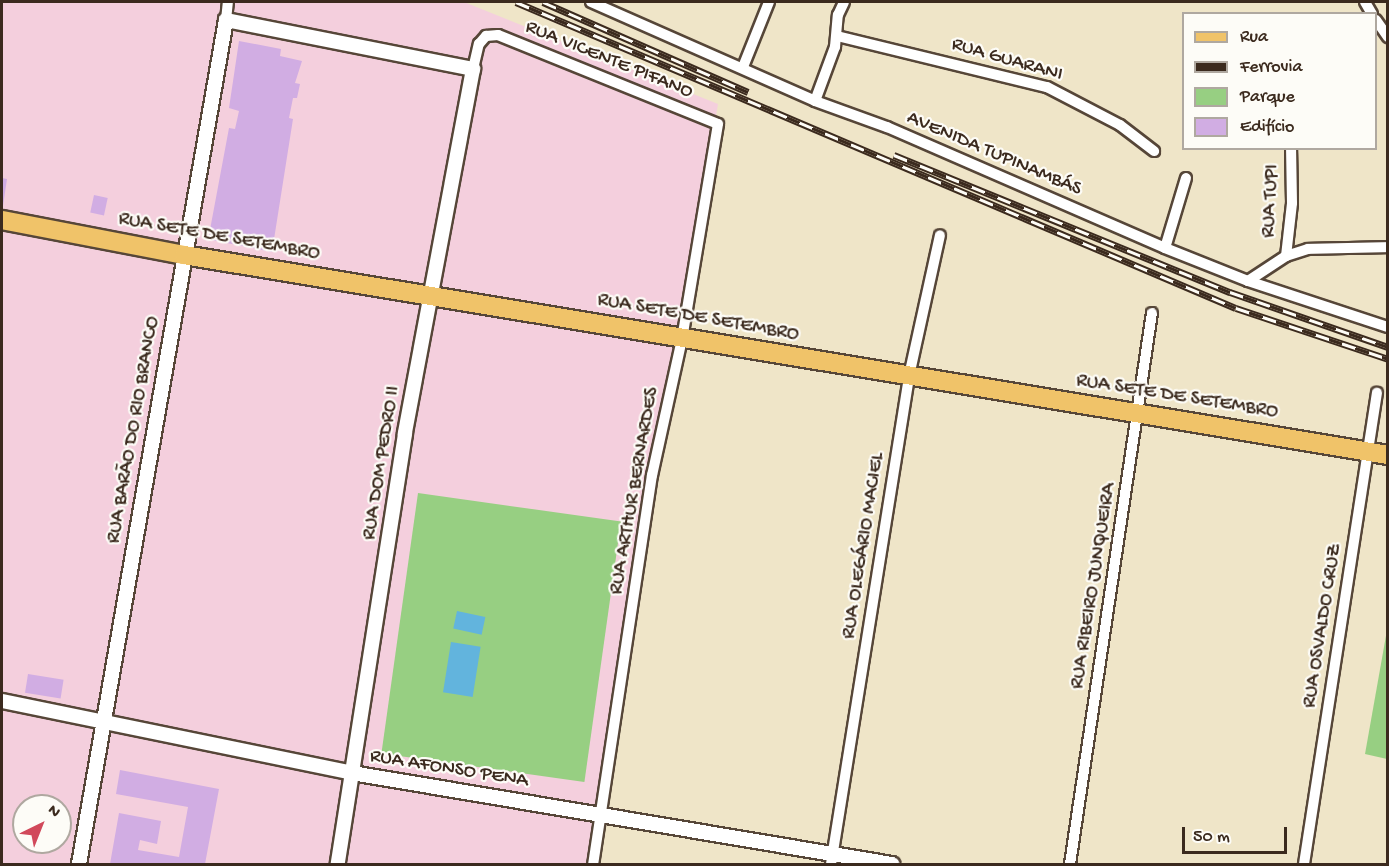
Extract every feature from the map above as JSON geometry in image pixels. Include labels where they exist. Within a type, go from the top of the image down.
[{"type":"main road","name":"RUA SETE DE SETEMBRO","points":[[2,220],[184,255],[1388,455]]},
{"type":"street","name":"RUA BARÃO DO RIO BRANCO","points":[[79,864],[228,2]]},
{"type":"street","name":"AVENIDA TUPINAMBÁS","points":[[591,2],[743,67],[815,101],[887,127],[1165,248],[1248,281],[1388,327]]},
{"type":"street","points":[[743,67],[769,2]]},
{"type":"street","points":[[815,101],[837,36],[838,15],[844,2]]},
{"type":"street","points":[[226,20],[473,69]]},
{"type":"street","points":[[1377,21],[1388,37]]},
{"type":"street","name":"RUA VICENTE PIFANO","points":[[473,69],[479,44],[486,36],[498,35],[718,124]]},
{"type":"street","name":"RUA GUARANI","points":[[837,36],[1047,87],[1119,125],[1154,151]]},
{"type":"street","name":"RUA DOM PEDRO II","points":[[338,864],[430,296],[473,69]]},
{"type":"street","name":"RUA ARTHUR BERNARDES","points":[[593,864],[652,475],[682,339],[718,124]]},
{"type":"street","name":"RUA TUPI","points":[[1286,256],[1292,203],[1291,150]]},
{"type":"street","points":[[1165,248],[1186,178]]},
{"type":"street","name":"RUA OLEGÁRIO MACIEL","points":[[832,859],[909,376],[940,235]]},
{"type":"street","points":[[1248,281],[1286,256],[1327,246],[1388,247]]},
{"type":"street","name":"RUA RIBEIRO JUNQUEIRA","points":[[1070,864],[1139,413],[1152,313]]},
{"type":"street","name":"RUA OSVALDO CRUZ","points":[[1304,864],[1377,393]]},
{"type":"street","name":"RUA AFONSO PENA","points":[[2,700],[352,773],[601,813],[832,859],[892,864]]},
{"type":"shaded area","points":[[2,2],[464,2],[718,104],[591,864],[2,864]]},
{"type":"green space","points":[[418,493],[621,522],[584,782],[381,753]]},
{"type":"green space","points":[[1387,630],[1387,759],[1365,754]]},
{"type":"water","points":[[457,611],[485,617],[482,635],[453,629]]},
{"type":"water","points":[[451,642],[481,647],[473,697],[443,692]]},
{"type":"building","points":[[239,41],[281,49],[280,56],[302,61],[295,83],[300,84],[297,98],[293,98],[289,118],[293,119],[272,252],[212,240],[209,235],[229,128],[235,129],[239,111],[229,108]]},
{"type":"building","points":[[2,178],[7,179],[3,206],[2,206]]},
{"type":"building","points":[[94,195],[108,198],[104,216],[90,213]]},
{"type":"building","points":[[28,674],[64,680],[61,698],[25,693]]},
{"type":"building","points":[[120,770],[219,789],[205,864],[110,864],[119,813],[161,821],[157,844],[140,840],[138,850],[179,857],[188,807],[116,794]]},
{"type":"railway","points":[[516,2],[1236,308],[1388,359]]},
{"type":"railway","points":[[543,2],[748,92]]},
{"type":"railway","points":[[894,155],[1230,292],[1388,347]]}]
